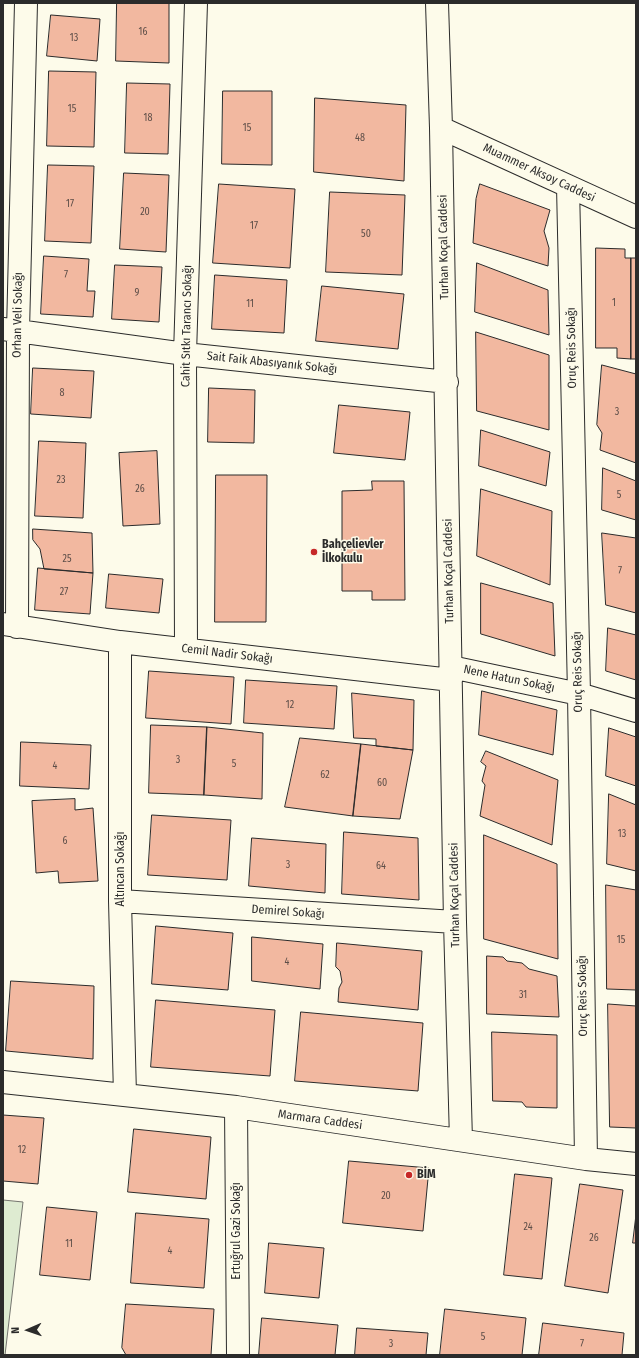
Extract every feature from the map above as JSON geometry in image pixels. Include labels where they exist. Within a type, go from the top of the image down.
[{"type":"street","name":"Orhan Veli Sokağı","points":[[10,626],[10,330],[26,3]]},
{"type":"street","name":"Cahit Sıtkı Tarancı Sokağı","points":[[186,649],[185,354],[196,3]]},
{"type":"street","name":"Turhan Koçal Caddesi","points":[[437,3],[447,382],[455,922],[461,1140]]},
{"type":"street","name":"Muammer Aksoy Caddesi","points":[[441,128],[636,217]]},
{"type":"street","name":"Oruç Reis Sokağı","points":[[568,186],[579,694],[586,1159]]},
{"type":"street","name":"Sait Faik Abasıyanık Sokağı","points":[[10,330],[185,354],[447,382]]},
{"type":"street","name":"Cemil Nadir Sokağı","points":[[10,626],[120,642],[451,673]]},
{"type":"street","name":"Altıncan Sokağı","points":[[120,642],[120,901],[125,1095]]},
{"type":"street","name":"Nene Hatun Sokağı","points":[[451,673],[579,694],[636,711]]},
{"type":"street","name":"Demirel Sokağı","points":[[120,901],[455,922]]},
{"type":"street","name":"Marmara Caddesi","points":[[3,1082],[236,1107],[586,1159],[636,1164]]},
{"type":"street","name":"Ertuğrul Gazi Sokağı","points":[[236,1107],[238,1355]]},
{"type":"green space","points":[[3,1200],[23,1202],[5,1355],[3,1355]]},
{"type":"building","points":[[117,3],[169,3],[169,63],[116,61]]},
{"type":"building","points":[[51,15],[100,19],[97,61],[47,56]]},
{"type":"building","points":[[49,71],[96,72],[94,147],[47,146]]},
{"type":"building","points":[[127,83],[170,84],[168,154],[125,153]]},
{"type":"building","points":[[223,91],[272,91],[272,165],[222,164]]},
{"type":"building","points":[[315,98],[406,105],[404,181],[314,172]]},
{"type":"building","points":[[48,165],[94,166],[91,243],[45,241]]},
{"type":"building","points":[[124,173],[169,175],[166,252],[120,249]]},
{"type":"building","points":[[219,184],[295,189],[290,268],[213,263]]},
{"type":"building","points":[[480,184],[550,210],[544,231],[549,248],[548,266],[473,243],[476,199]]},
{"type":"building","points":[[330,192],[405,195],[402,275],[326,272]]},
{"type":"building","points":[[596,248],[625,249],[625,258],[631,258],[631,359],[617,358],[617,348],[596,348]]},
{"type":"building","points":[[44,256],[89,259],[87,291],[95,291],[93,317],[41,314]]},
{"type":"building","points":[[631,258],[636,258],[636,359],[631,359]]},
{"type":"building","points":[[477,263],[548,290],[549,335],[475,312]]},
{"type":"building","points":[[115,265],[162,267],[159,322],[112,319]]},
{"type":"building","points":[[215,275],[287,280],[284,333],[212,329]]},
{"type":"building","points":[[322,286],[404,294],[398,349],[316,341]]},
{"type":"building","points":[[476,332],[549,355],[549,430],[477,411]]},
{"type":"building","points":[[602,365],[636,374],[636,463],[600,450],[602,433],[597,425]]},
{"type":"building","points":[[33,368],[94,371],[91,418],[31,414]]},
{"type":"building","points":[[209,388],[255,390],[254,443],[208,442]]},
{"type":"building","points":[[339,405],[410,412],[405,460],[334,453]]},
{"type":"building","points":[[481,430],[550,452],[546,486],[479,466]]},
{"type":"building","points":[[39,441],[86,443],[83,518],[35,516]]},
{"type":"building","points":[[157,451],[160,524],[123,526],[119,453]]},
{"type":"building","points":[[603,468],[636,481],[636,520],[602,510]]},
{"type":"building","points":[[216,475],[267,475],[266,622],[215,622]]},
{"type":"building","points":[[372,481],[404,481],[405,600],[372,600],[372,591],[342,591],[342,491],[372,490]]},
{"type":"building","points":[[481,489],[552,511],[550,585],[477,556]]},
{"type":"building","points":[[33,529],[92,533],[93,573],[44,569],[40,549],[33,540]]},
{"type":"building","points":[[602,533],[636,538],[636,613],[606,605]]},
{"type":"building","points":[[38,568],[93,573],[90,614],[35,610]]},
{"type":"building","points":[[109,574],[163,579],[159,613],[106,608]]},
{"type":"building","points":[[481,583],[553,603],[555,656],[481,634]]},
{"type":"building","points":[[608,628],[636,635],[636,680],[606,671]]},
{"type":"building","points":[[149,671],[234,677],[231,724],[146,718]]},
{"type":"building","points":[[246,680],[337,686],[334,729],[244,723]]},
{"type":"building","points":[[482,691],[557,710],[553,755],[479,735]]},
{"type":"building","points":[[352,693],[414,700],[413,750],[376,746],[376,739],[354,738]]},
{"type":"building","points":[[151,725],[207,727],[204,795],[149,793]]},
{"type":"building","points":[[207,727],[263,733],[262,799],[204,795]]},
{"type":"building","points":[[609,728],[636,737],[636,786],[606,776]]},
{"type":"building","points":[[300,738],[361,744],[353,816],[285,807]]},
{"type":"building","points":[[21,742],[91,745],[89,789],[20,786]]},
{"type":"building","points":[[361,744],[413,750],[400,819],[353,816]]},
{"type":"building","points":[[486,751],[558,780],[552,845],[480,816],[485,785],[482,781],[486,766],[481,762]]},
{"type":"building","points":[[609,794],[636,805],[636,871],[607,864]]},
{"type":"building","points":[[75,799],[75,810],[93,808],[98,881],[59,883],[58,871],[36,873],[32,801]]},
{"type":"building","points":[[152,815],[231,820],[227,880],[148,875]]},
{"type":"building","points":[[344,832],[418,838],[419,900],[342,894]]},
{"type":"building","points":[[484,835],[557,864],[558,959],[484,939]]},
{"type":"building","points":[[252,838],[326,844],[325,893],[249,886]]},
{"type":"building","points":[[606,885],[636,890],[636,990],[607,989]]},
{"type":"building","points":[[156,926],[233,933],[228,990],[152,984]]},
{"type":"building","points":[[252,937],[323,944],[320,989],[252,981]]},
{"type":"building","points":[[337,943],[422,951],[418,1010],[338,1002],[339,988],[342,982],[340,971],[336,967]]},
{"type":"building","points":[[487,956],[503,957],[507,961],[522,963],[529,969],[557,976],[559,1017],[487,1014]]},
{"type":"building","points":[[11,981],[94,986],[93,1059],[6,1051]]},
{"type":"building","points":[[156,1000],[275,1010],[270,1076],[151,1067]]},
{"type":"building","points":[[608,1004],[636,1006],[636,1128],[610,1127]]},
{"type":"building","points":[[301,1012],[423,1023],[418,1091],[295,1081]]},
{"type":"building","points":[[492,1032],[557,1035],[557,1108],[526,1107],[522,1102],[493,1101]]},
{"type":"building","points":[[3,1115],[44,1118],[38,1184],[3,1181]]},
{"type":"building","points":[[134,1129],[211,1137],[206,1199],[128,1192]]},
{"type":"building","points":[[349,1161],[429,1168],[423,1231],[343,1223]]},
{"type":"building","points":[[515,1174],[552,1178],[542,1279],[504,1275]]},
{"type":"building","points":[[580,1184],[623,1190],[608,1293],[565,1286]]},
{"type":"building","points":[[47,1207],[97,1212],[90,1280],[40,1275]]},
{"type":"building","points":[[136,1213],[209,1219],[204,1288],[131,1283]]},
{"type":"building","points":[[636,1215],[636,1243],[633,1243]]},
{"type":"building","points":[[269,1243],[324,1248],[319,1298],[265,1293]]},
{"type":"building","points":[[126,1304],[214,1309],[211,1355],[126,1355],[122,1348]]},
{"type":"building","points":[[445,1309],[526,1318],[522,1355],[440,1355]]},
{"type":"building","points":[[262,1318],[338,1325],[335,1355],[259,1355]]},
{"type":"building","points":[[543,1323],[624,1333],[622,1355],[539,1355]]},
{"type":"building","points":[[357,1328],[428,1333],[426,1355],[355,1355]]},
{"type":"place","name":"Bahçelievler İlkokulu","points":[[314,552]]},
{"type":"place","name":"BİM","points":[[409,1175]]}]
